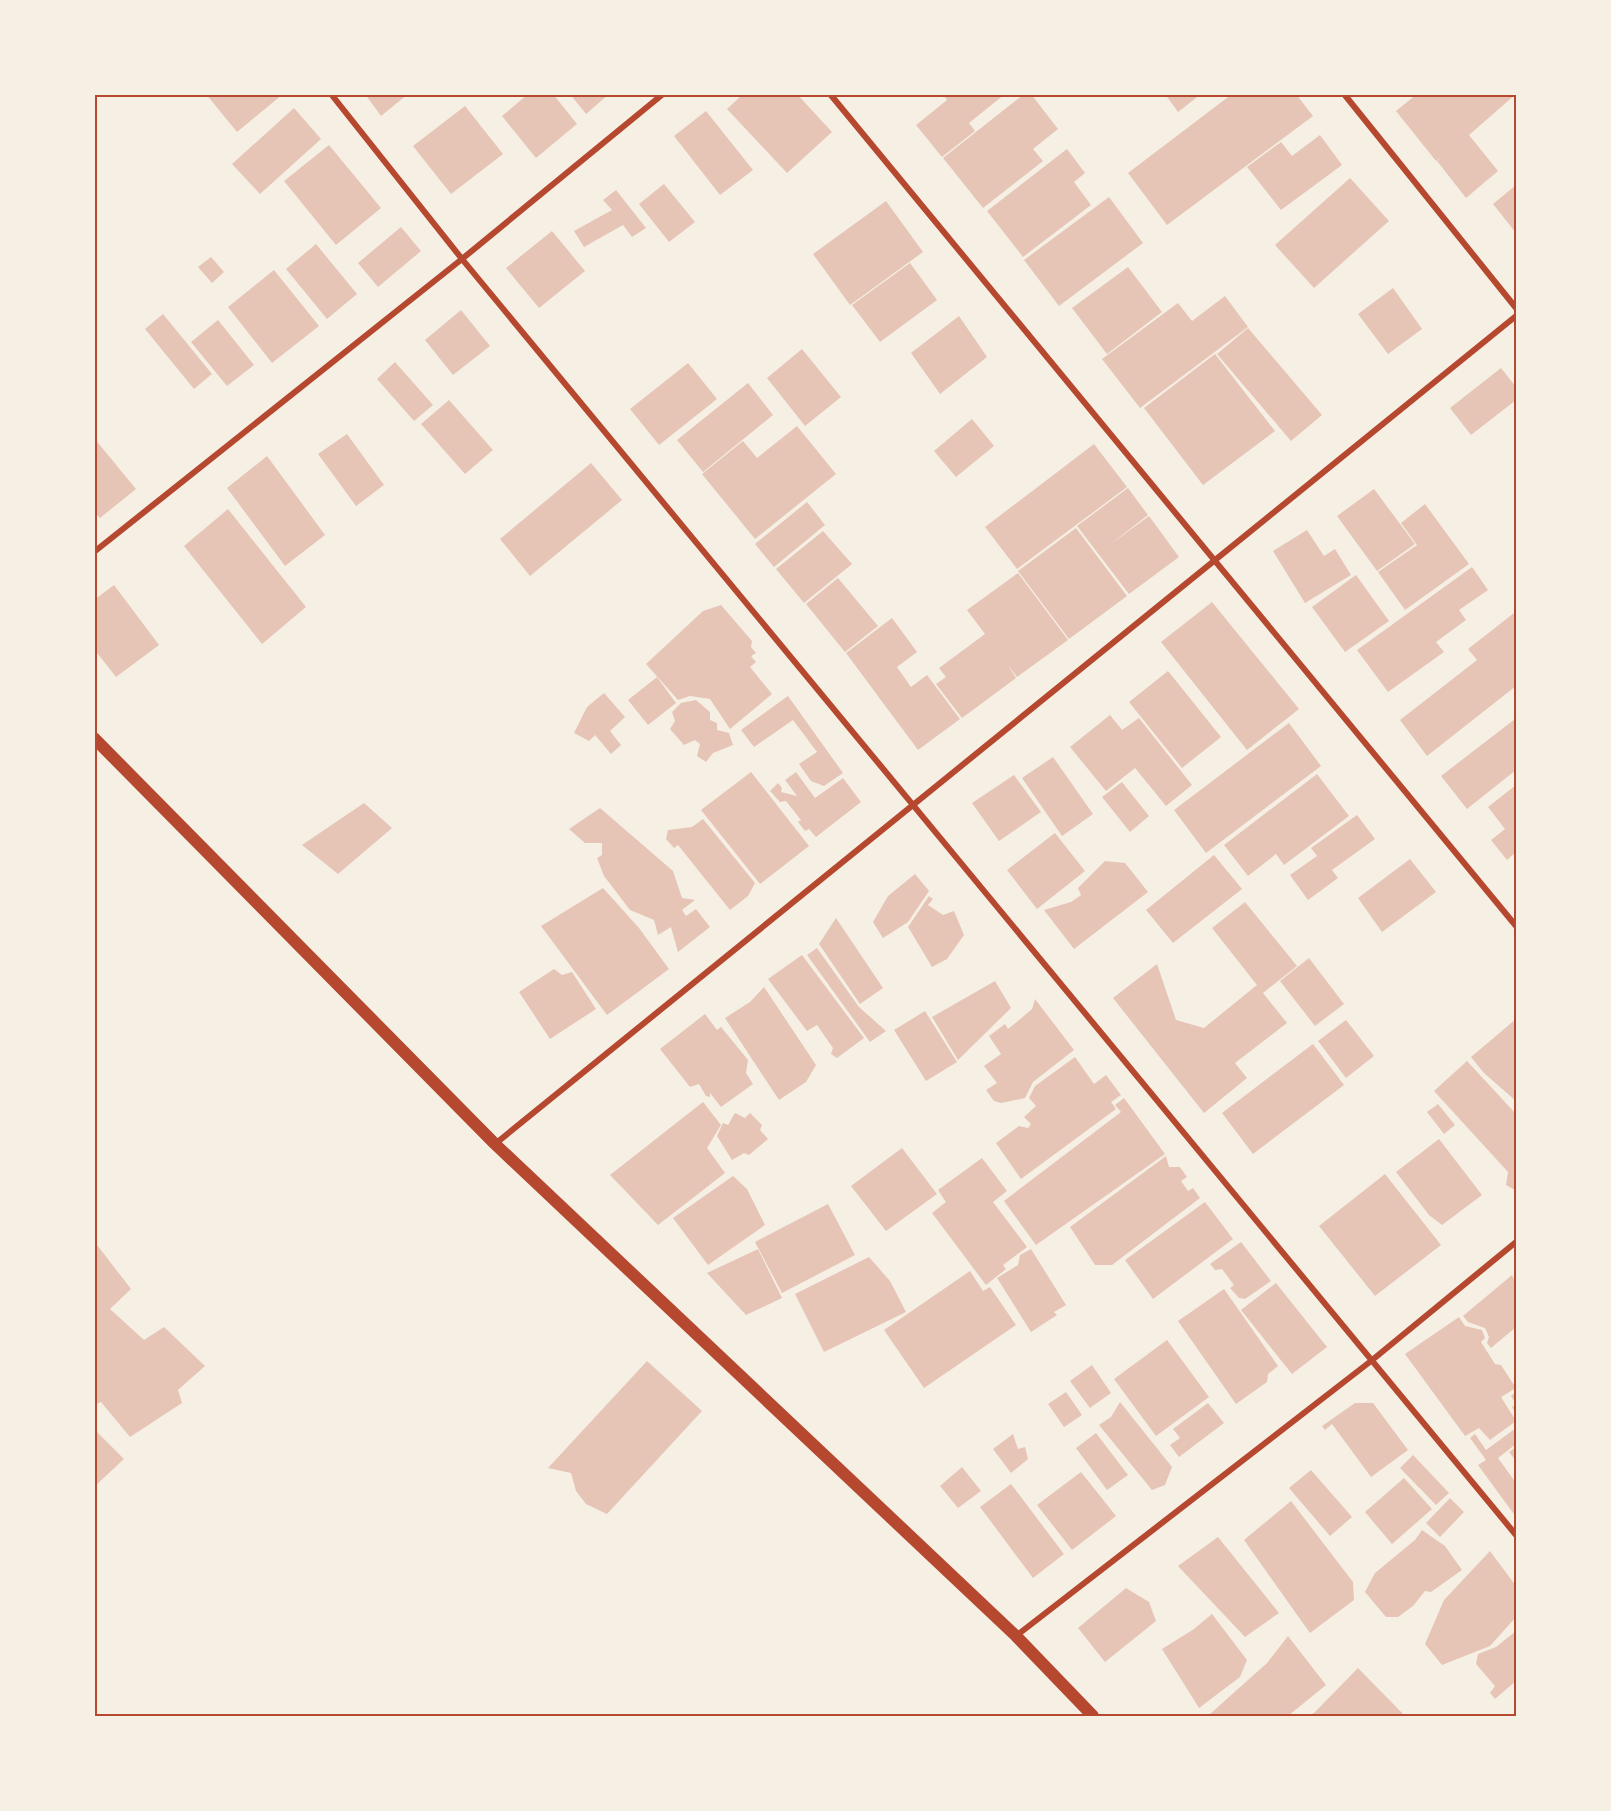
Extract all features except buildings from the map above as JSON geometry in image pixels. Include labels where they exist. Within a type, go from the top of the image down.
[{"type":"main road","points":[[94,738],[495,1144],[1016,1636],[1094,1716]]},
{"type":"street","points":[[331,94],[462,259],[1516,1535]]},
{"type":"street","points":[[94,552],[462,259],[663,94]]},
{"type":"street","points":[[830,94],[1516,926]]},
{"type":"street","points":[[1344,94],[1516,308]]},
{"type":"street","points":[[495,1144],[1516,316]]},
{"type":"street","points":[[1016,1636],[1371,1361],[1516,1242]]}]
